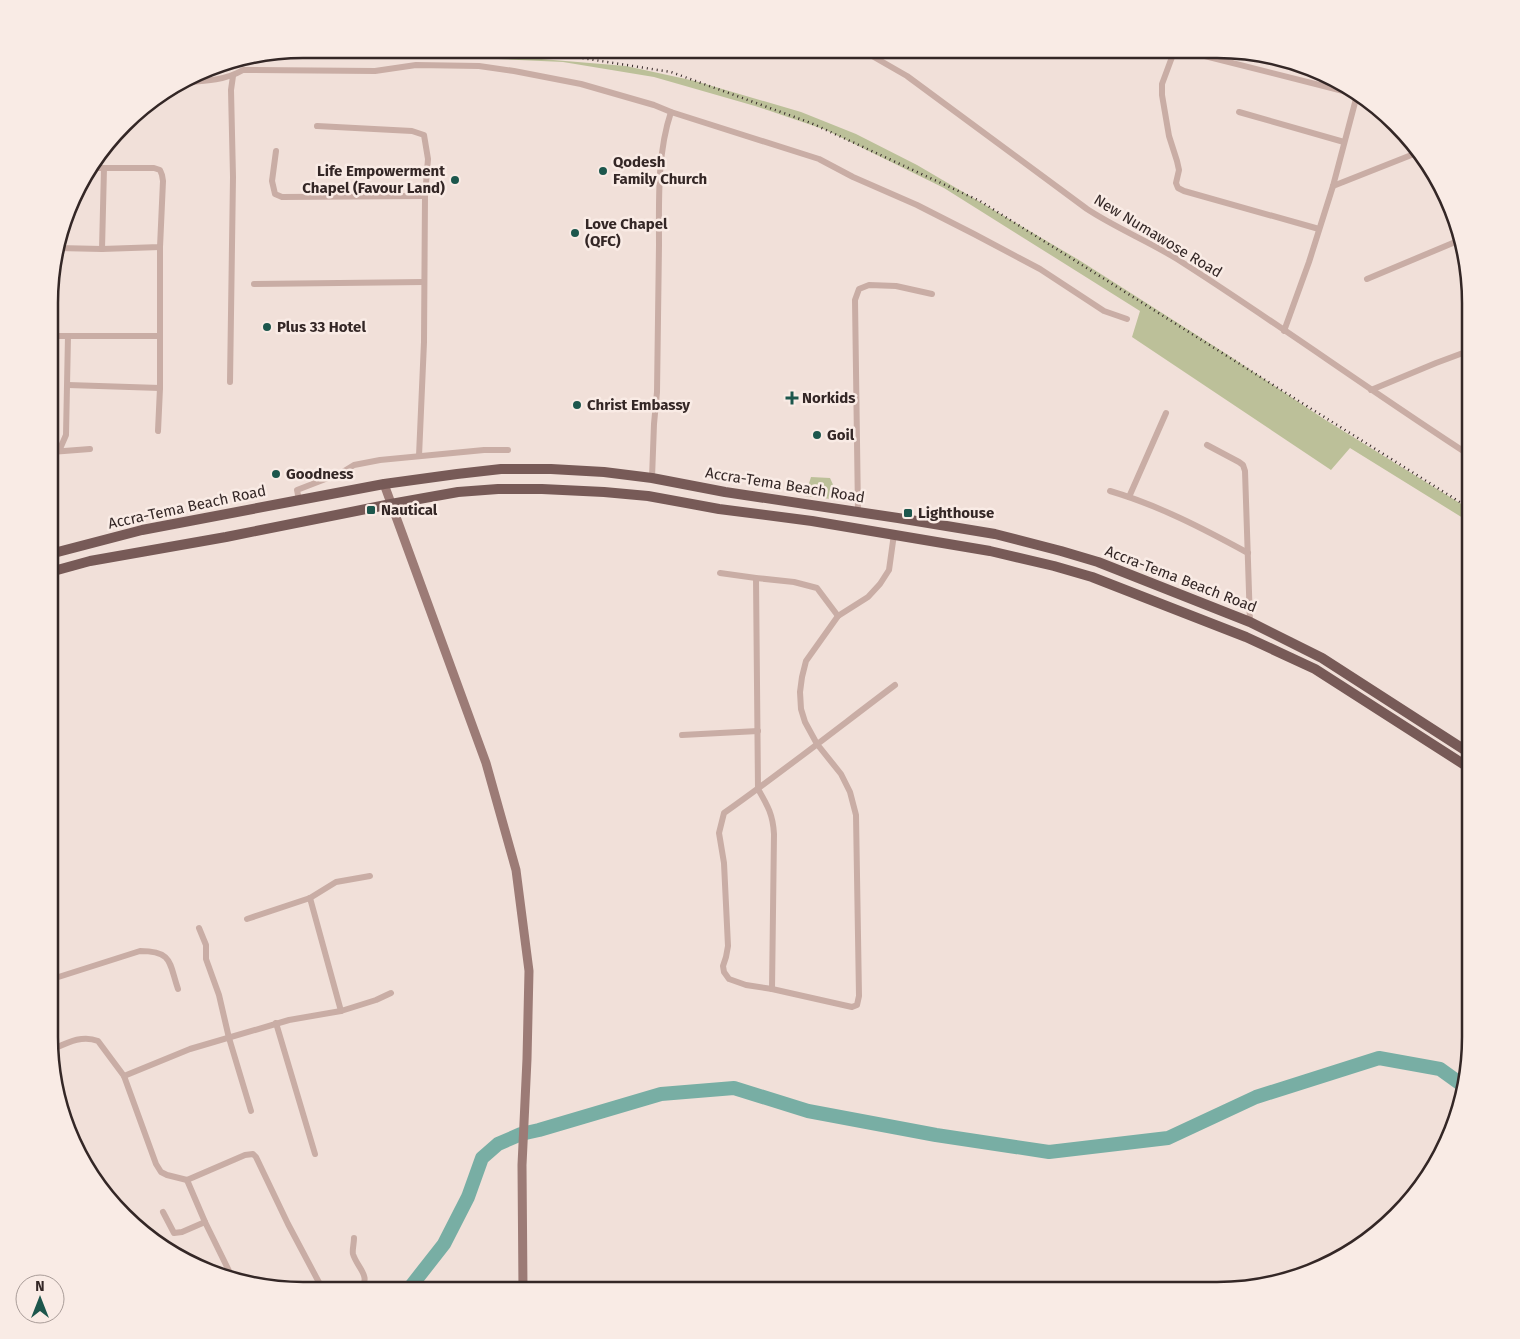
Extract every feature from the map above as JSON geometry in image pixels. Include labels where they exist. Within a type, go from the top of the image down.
[{"type":"main road","name":"Accra-Tema Beach Road","points":[[58,552],[142,530],[384,484],[501,470],[551,469],[604,472],[652,478],[725,492],[994,534],[1061,550],[1098,562],[1250,622],[1322,658],[1462,748]]},
{"type":"main road","points":[[648,496],[652,478]]},
{"type":"main road","name":"Accra-Tema Beach Road","points":[[58,570],[90,561],[458,492],[498,489],[542,489],[648,496],[894,534],[990,551],[1092,577],[1246,637],[1316,669],[1462,763]]},
{"type":"street","name":"New Numawose Road","points":[[876,58],[907,76],[1094,213],[1176,259],[1462,450]]},
{"type":"street","points":[[1172,58],[1162,84],[1162,95],[1169,136],[1179,170],[1176,183],[1178,188],[1319,229]]},
{"type":"street","points":[[1212,58],[1340,90]]},
{"type":"street","points":[[197,82],[233,76],[243,70],[375,71],[416,65],[479,66],[581,84],[654,105],[819,159],[974,234],[1040,269],[1104,311],[1127,319]]},
{"type":"street","points":[[230,382],[233,177],[231,90],[233,76]]},
{"type":"street","points":[[1284,331],[1309,262],[1333,186],[1355,99]]},
{"type":"street","points":[[652,478],[657,392],[660,194],[666,127],[671,112]]},
{"type":"street","points":[[1239,112],[1344,142]]},
{"type":"street","points":[[317,126],[412,130],[424,135],[428,159],[425,196],[424,342],[419,456]]},
{"type":"street","points":[[276,151],[272,187],[275,194],[282,197],[425,196]]},
{"type":"street","points":[[1333,186],[1413,154]]},
{"type":"street","points":[[98,168],[154,168],[160,170],[162,175],[158,431]]},
{"type":"street","points":[[102,248],[104,168]]},
{"type":"street","points":[[1367,279],[1455,242]]},
{"type":"street","points":[[64,248],[160,247]]},
{"type":"street","points":[[254,284],[424,282]]},
{"type":"street","points":[[858,512],[856,300],[859,290],[869,285],[887,286],[932,294]]},
{"type":"street","points":[[58,336],[159,336]]},
{"type":"street","points":[[68,336],[66,435],[59,451],[90,449]]},
{"type":"street","points":[[1371,390],[1462,353]]},
{"type":"street","points":[[68,385],[160,388]]},
{"type":"street","points":[[1130,496],[1166,413]]},
{"type":"street","points":[[1207,445],[1239,462],[1243,465],[1245,471],[1250,622]]},
{"type":"street","points":[[299,500],[297,490],[341,473],[354,465],[419,456],[484,450],[508,450]]},
{"type":"street","points":[[384,484],[486,763],[516,870],[528,971],[527,1059],[522,1153],[523,1282]]},
{"type":"street","points":[[1110,491],[1130,496],[1208,531],[1248,553]]},
{"type":"street","points":[[894,534],[889,570],[868,597],[838,616],[806,660],[800,692],[801,709],[805,722],[817,744],[841,774],[850,792],[856,815],[858,1002],[852,1007],[746,985],[729,979],[724,972],[723,966],[728,946],[724,863],[719,833],[724,813],[758,789],[817,744],[895,685]]},
{"type":"street","points":[[720,573],[794,582],[816,588],[838,616]]},
{"type":"street","points":[[756,578],[758,789],[770,809],[773,819],[772,989]]},
{"type":"street","points":[[682,735],[758,731]]},
{"type":"street","points":[[247,919],[310,898],[336,882],[370,876]]},
{"type":"street","points":[[310,898],[341,1011]]},
{"type":"street","points":[[198,928],[206,945],[206,959],[219,995],[229,1038],[252,1111]]},
{"type":"street","points":[[58,977],[140,951],[153,951],[164,955],[168,959],[178,990]]},
{"type":"street","points":[[124,1076],[190,1049],[289,1020],[341,1011],[376,1000],[391,993]]},
{"type":"street","points":[[276,1024],[315,1154]]},
{"type":"street","points":[[58,1047],[81,1038],[92,1038],[103,1047],[124,1076],[156,1164],[161,1172],[187,1180],[245,1155],[253,1154],[319,1282]]},
{"type":"street","points":[[187,1180],[229,1270]]},
{"type":"street","points":[[163,1212],[174,1233],[182,1232],[206,1222]]},
{"type":"street","points":[[354,1238],[352,1253],[365,1278],[365,1282]]},
{"type":"green space","points":[[474,58],[529,58],[626,66],[695,81],[801,112],[856,134],[917,165],[1079,260],[1324,419],[1462,504],[1462,517],[1350,448],[1331,470],[1132,337],[1140,311],[944,188],[826,130],[755,106],[654,77],[563,62]]},
{"type":"green space","points":[[811,477],[830,478],[840,500],[805,496]]},
{"type":"waterway","points":[[414,1282],[444,1244],[468,1197],[482,1158],[498,1144],[521,1134],[661,1094],[734,1088],[808,1111],[936,1135],[1049,1152],[1168,1138],[1256,1097],[1379,1058],[1440,1069],[1458,1082]]},
{"type":"railway","points":[[582,58],[671,72],[811,123],[980,201],[1462,503]]},
{"type":"place","name":"Qodesh Family Church","points":[[603,171]]},
{"type":"place","name":"Life Empowerment Chapel (Favour Land)","points":[[455,180]]},
{"type":"place","name":"Love Chapel (QFC)","points":[[575,233]]},
{"type":"place","name":"Plus 33 Hotel","points":[[267,327]]},
{"type":"place","name":"Norkids","points":[[792,398]]},
{"type":"place","name":"Christ Embassy","points":[[577,405]]},
{"type":"place","name":"Goil","points":[[817,435]]},
{"type":"place","name":"Goodness","points":[[276,474]]},
{"type":"place","name":"Nautical","points":[[371,510]]},
{"type":"place","name":"Lighthouse","points":[[908,513]]}]
